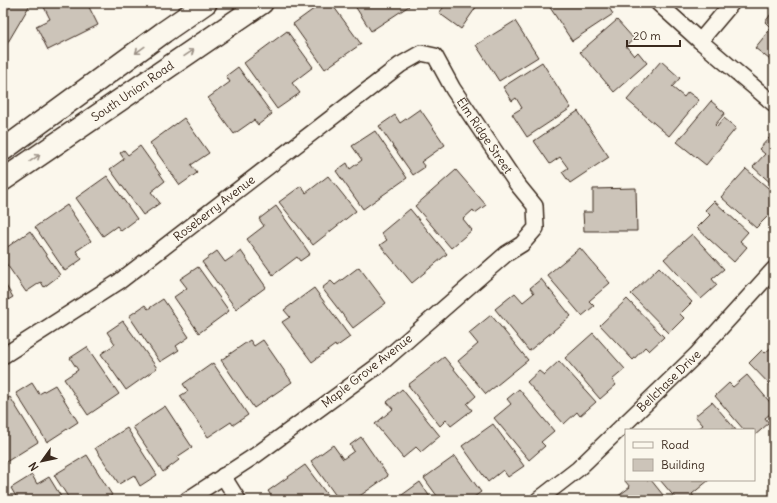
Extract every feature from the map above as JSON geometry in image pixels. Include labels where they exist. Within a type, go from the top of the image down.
[{"type":"street","points":[[3,150],[206,3]]},
{"type":"street","name":"South Union Road","points":[[3,180],[262,3]]},
{"type":"street","points":[[658,3],[774,104]]},
{"type":"street","points":[[700,41],[732,3]]},
{"type":"street","name":"Elm Ridge Street","points":[[421,53],[435,56],[453,89],[517,184],[535,206],[536,228]]},
{"type":"street","name":"Roseberry Avenue","points":[[3,356],[120,281],[400,65],[421,53]]},
{"type":"street","name":"Maple Grove Avenue","points":[[186,500],[256,456],[379,365],[506,254],[522,244],[536,228]]},
{"type":"street","name":"Bellchase Drive","points":[[538,500],[578,468],[696,355],[774,269]]},
{"type":"street","points":[[223,476],[238,500]]},
{"type":"building","points":[[3,3],[31,3],[4,49],[3,48]]},
{"type":"building","points":[[42,3],[87,3],[98,25],[48,50],[36,26],[50,19]]},
{"type":"building","points":[[322,3],[331,3],[361,44],[325,69],[293,24]]},
{"type":"building","points":[[353,3],[407,3],[409,6],[371,31]]},
{"type":"building","points":[[447,3],[479,3],[461,29],[439,13]]},
{"type":"building","points":[[547,3],[606,3],[613,14],[572,41]]},
{"type":"building","points":[[774,10],[774,63],[755,48],[771,28],[765,22]]},
{"type":"building","points":[[617,20],[634,39],[626,46],[634,56],[638,52],[647,63],[614,92],[580,52]]},
{"type":"building","points":[[515,21],[538,57],[499,81],[476,45]]},
{"type":"building","points":[[287,31],[313,67],[292,83],[300,93],[277,109],[244,63]]},
{"type":"building","points":[[661,61],[680,78],[672,87],[684,97],[688,92],[699,100],[669,136],[627,100]]},
{"type":"building","points":[[542,62],[571,108],[527,137],[512,114],[522,108],[516,98],[512,101],[503,87]]},
{"type":"building","points":[[238,67],[272,114],[258,125],[254,120],[234,134],[208,98],[230,82],[226,76]]},
{"type":"building","points":[[711,101],[725,113],[715,125],[717,127],[724,118],[736,128],[706,165],[677,142]]},
{"type":"building","points":[[420,109],[445,145],[421,162],[425,167],[413,175],[379,126],[395,115],[400,123]]},
{"type":"building","points":[[578,111],[609,157],[570,183],[562,172],[568,168],[560,157],[550,164],[534,141]]},
{"type":"building","points":[[184,118],[209,153],[191,165],[197,173],[180,185],[150,143]]},
{"type":"building","points":[[375,131],[407,178],[363,209],[336,171],[347,163],[350,169],[362,160],[352,146]]},
{"type":"building","points":[[769,138],[774,143],[774,186],[753,167],[765,154],[759,149]]},
{"type":"building","points":[[140,146],[165,181],[151,192],[160,203],[143,215],[110,169],[124,159],[120,153],[124,150],[128,155]]},
{"type":"building","points":[[746,169],[774,193],[774,217],[773,218],[769,215],[756,228],[721,197]]},
{"type":"building","points":[[456,170],[486,205],[475,213],[473,210],[463,219],[472,230],[451,248],[415,206]]},
{"type":"building","points":[[107,176],[137,219],[121,231],[117,226],[103,236],[76,198]]},
{"type":"building","points":[[328,176],[356,211],[313,245],[279,202],[301,186],[306,193]]},
{"type":"building","points":[[636,188],[637,231],[584,231],[583,212],[593,212],[593,189]]},
{"type":"building","points":[[714,201],[748,232],[740,241],[747,247],[734,262],[697,228],[710,215],[705,210]]},
{"type":"building","points":[[67,205],[91,241],[76,251],[82,259],[65,271],[35,227]]},
{"type":"building","points":[[276,206],[310,254],[300,261],[297,257],[273,275],[247,239],[264,226],[259,219]]},
{"type":"building","points":[[410,209],[447,254],[412,283],[380,245],[387,240],[381,233]]},
{"type":"building","points":[[30,231],[60,275],[44,287],[41,282],[26,292],[3,259],[3,250]]},
{"type":"building","points":[[692,234],[724,269],[712,279],[717,285],[701,299],[664,259]]},
{"type":"building","points":[[580,248],[610,283],[589,301],[594,306],[582,316],[547,275]]},
{"type":"building","points":[[217,251],[225,262],[241,251],[266,287],[236,309],[202,262]]},
{"type":"building","points":[[198,267],[229,311],[199,333],[174,297],[187,288],[180,279]]},
{"type":"building","points":[[359,267],[386,303],[353,328],[322,288],[331,281],[335,285]]},
{"type":"building","points":[[659,267],[692,302],[680,314],[684,318],[669,333],[631,294]]},
{"type":"building","points":[[541,279],[571,316],[529,351],[495,309],[515,293],[523,302],[534,293],[530,288]]},
{"type":"building","points":[[3,281],[13,297],[3,303]]},
{"type":"building","points":[[314,288],[350,337],[336,347],[335,345],[312,362],[282,322],[290,317],[284,310]]},
{"type":"building","points":[[163,299],[189,337],[176,346],[179,350],[160,362],[129,316],[145,305],[148,309]]},
{"type":"building","points":[[627,299],[664,337],[649,351],[645,347],[633,360],[600,325]]},
{"type":"building","points":[[491,315],[528,360],[486,394],[458,361],[478,344],[469,333]]},
{"type":"building","points":[[123,321],[157,368],[126,390],[101,354],[115,344],[107,332]]},
{"type":"building","points":[[593,333],[625,369],[612,380],[616,385],[600,399],[565,358]]},
{"type":"building","points":[[250,340],[254,346],[263,340],[292,382],[254,408],[221,360]]},
{"type":"building","points":[[774,345],[774,389],[749,363],[762,350],[765,353]]},
{"type":"building","points":[[87,347],[119,394],[88,415],[64,379],[78,370],[70,358]]},
{"type":"building","points":[[444,357],[476,396],[467,404],[472,410],[451,426],[446,420],[440,426],[408,385]]},
{"type":"building","points":[[559,361],[596,402],[580,416],[577,412],[564,424],[527,382],[539,371],[544,375]]},
{"type":"building","points":[[213,363],[248,415],[233,425],[231,422],[208,437],[180,396],[188,391],[183,384]]},
{"type":"building","points":[[747,375],[774,407],[774,411],[765,418],[769,423],[755,435],[755,429],[743,429],[715,396],[729,383],[733,387]]},
{"type":"building","points":[[32,383],[39,394],[55,385],[78,422],[47,442],[16,393]]},
{"type":"building","points":[[402,389],[440,436],[421,452],[416,447],[403,458],[375,424],[393,409],[387,402]]},
{"type":"building","points":[[519,389],[554,431],[541,442],[545,446],[529,460],[494,418],[511,404],[507,399]]},
{"type":"building","points":[[10,397],[38,442],[6,462],[3,458],[3,401]]},
{"type":"building","points":[[712,402],[735,429],[698,429],[703,425],[695,416]]},
{"type":"building","points":[[165,406],[192,447],[177,457],[179,460],[163,472],[133,427]]},
{"type":"building","points":[[493,424],[524,466],[508,477],[503,470],[488,482],[462,446]]},
{"type":"building","points":[[127,428],[157,475],[140,486],[134,475],[119,484],[95,448]]},
{"type":"building","points":[[361,437],[388,476],[354,500],[339,500],[311,461],[333,445],[343,459],[354,451],[350,445]]},
{"type":"building","points":[[87,455],[112,495],[104,500],[70,500],[54,475]]},
{"type":"building","points":[[455,456],[481,492],[470,500],[440,500],[424,478]]},
{"type":"building","points":[[305,465],[331,500],[274,500],[268,491]]},
{"type":"building","points":[[32,475],[37,484],[49,477],[63,500],[18,500],[11,488]]},
{"type":"building","points":[[625,481],[652,481],[667,500],[620,500],[617,497],[630,487]]},
{"type":"building","points":[[661,481],[708,481],[692,494],[696,500],[677,500]]},
{"type":"building","points":[[420,482],[432,500],[395,500]]}]
